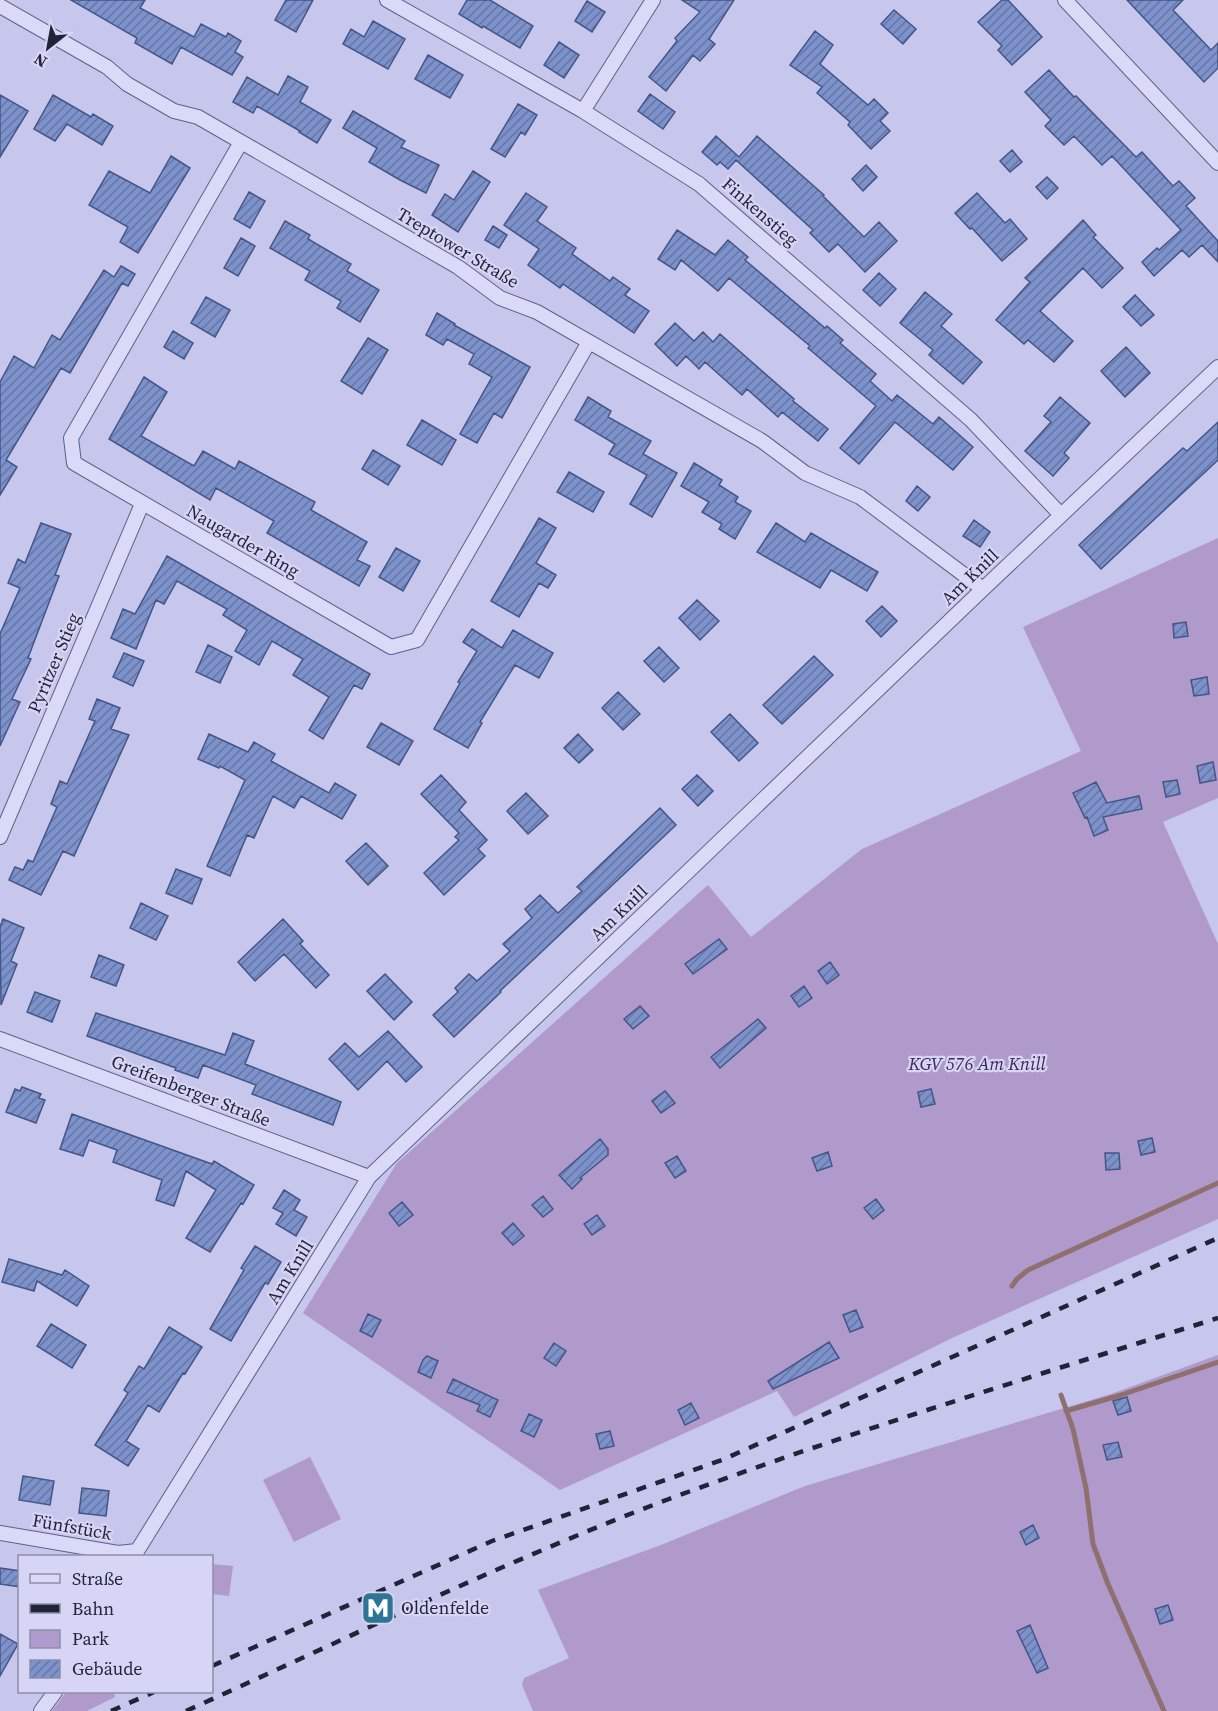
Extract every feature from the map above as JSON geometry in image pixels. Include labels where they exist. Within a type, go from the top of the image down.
[{"type":"street","name":"Finkenstieg","points":[[387,0],[583,111],[699,183],[971,420],[1061,515]]},
{"type":"street","points":[[583,111],[652,0]]},
{"type":"street","points":[[1065,0],[1218,163]]},
{"type":"street","name":"Treptower Straße","points":[[0,6],[107,67],[127,84],[174,111],[198,117],[458,267],[500,298],[537,312],[762,441],[805,472],[860,497],[983,589]]},
{"type":"street","name":"Naugarder Ring","points":[[241,142],[71,438],[74,463],[142,504],[391,647],[417,640],[589,342]]},
{"type":"street","name":"Am Knill","points":[[135,1554],[369,1177],[1218,367]]},
{"type":"street","name":"Pyritzer Stieg","points":[[0,837],[142,504]]},
{"type":"street","name":"Greifenberger Straße","points":[[0,1039],[369,1177]]},
{"type":"street","name":"Fünfstück","points":[[0,1533],[135,1554]]},
{"type":"street","points":[[41,1711],[54,1693]]},
{"type":"green space","name":"KGV 576 Am Knill","points":[[1218,538],[1218,798],[1163,822],[1218,944],[1218,1219],[952,1338],[794,1417],[777,1391],[560,1490],[303,1313],[397,1163],[708,885],[751,937],[862,849],[1081,751],[1023,627]]},
{"type":"green space","points":[[1218,1355],[1218,1711],[533,1711],[522,1685],[524,1678],[569,1658],[538,1590],[661,1545],[805,1486],[1111,1394]]},
{"type":"green space","points":[[310,1457],[341,1519],[294,1542],[263,1480]]},
{"type":"green space","points":[[213,1564],[233,1566],[229,1596],[213,1594]]},
{"type":"green space","points":[[65,1693],[114,1693],[115,1697],[87,1711],[52,1711]]},
{"type":"building","points":[[71,0],[145,0],[140,8],[194,37],[201,24],[226,37],[228,33],[241,41],[235,52],[243,57],[232,75],[181,47],[172,64],[135,43],[137,38]]},
{"type":"building","points":[[286,0],[313,0],[296,32],[275,20]]},
{"type":"building","points":[[467,0],[490,0],[533,26],[520,48],[459,14]]},
{"type":"building","points":[[682,0],[734,0],[709,39],[715,44],[700,61],[693,55],[666,91],[649,77],[677,41],[675,38],[700,12]]},
{"type":"building","points":[[1002,0],[1008,0],[1042,37],[1012,65],[998,50],[1002,46],[978,22]]},
{"type":"building","points":[[1127,0],[1183,0],[1173,10],[1211,50],[1218,43],[1218,68],[1204,82]]},
{"type":"building","points":[[587,1],[605,12],[592,32],[575,21]]},
{"type":"building","points":[[894,10],[916,29],[903,44],[881,24]]},
{"type":"building","points":[[373,21],[405,39],[388,69],[343,44],[351,29],[364,37]]},
{"type":"building","points":[[815,31],[833,45],[820,64],[868,105],[874,99],[888,113],[880,121],[890,131],[871,149],[848,125],[850,122],[817,93],[822,87],[790,65]]},
{"type":"building","points":[[559,42],[579,55],[564,78],[544,65]]},
{"type":"building","points":[[428,55],[463,75],[450,98],[415,79]]},
{"type":"building","points":[[1049,70],[1136,157],[1142,152],[1173,186],[1179,181],[1195,198],[1186,206],[1218,241],[1218,262],[1202,245],[1189,257],[1182,250],[1154,276],[1142,262],[1181,230],[1112,156],[1102,165],[1074,136],[1064,145],[1045,126],[1051,120],[1025,92]]},
{"type":"building","points":[[288,76],[308,87],[300,102],[331,120],[317,143],[257,106],[253,113],[233,102],[247,77],[278,95]]},
{"type":"building","points":[[650,94],[675,112],[663,129],[638,111]]},
{"type":"building","points":[[0,95],[28,111],[0,157]]},
{"type":"building","points":[[53,95],[91,117],[93,114],[113,126],[102,145],[67,124],[55,141],[34,129]]},
{"type":"building","points":[[518,104],[537,115],[525,135],[521,132],[505,157],[491,149]]},
{"type":"building","points":[[353,111],[405,141],[401,147],[439,165],[426,193],[369,162],[377,148],[343,128]]},
{"type":"building","points":[[716,136],[739,157],[757,136],[824,195],[864,237],[879,222],[897,241],[865,272],[838,244],[829,252],[810,233],[813,230],[736,160],[728,169],[720,162],[717,165],[702,152]]},
{"type":"building","points":[[1012,150],[1022,162],[1010,172],[1000,161]]},
{"type":"building","points":[[171,156],[190,168],[138,253],[120,242],[128,227],[89,205],[109,171],[150,193]]},
{"type":"building","points":[[866,165],[877,177],[863,191],[852,179]]},
{"type":"building","points":[[473,171],[490,182],[458,232],[432,215],[445,194],[454,200]]},
{"type":"building","points":[[1047,177],[1058,188],[1047,199],[1036,187]]},
{"type":"building","points":[[249,192],[265,201],[250,228],[234,219]]},
{"type":"building","points":[[526,193],[547,207],[537,221],[576,248],[572,254],[610,281],[613,277],[630,289],[625,295],[649,311],[634,333],[563,284],[560,288],[528,265],[539,249],[504,225]]},
{"type":"building","points":[[977,193],[1005,223],[1010,219],[1027,239],[1002,261],[955,213]]},
{"type":"building","points":[[1083,220],[1096,235],[1093,237],[1123,268],[1102,288],[1083,268],[1040,311],[1073,341],[1054,362],[1028,340],[1024,344],[996,320],[1030,282],[1025,278]]},
{"type":"building","points":[[285,221],[310,235],[308,239],[351,264],[347,271],[379,290],[360,322],[337,308],[341,301],[305,280],[310,271],[270,248]]},
{"type":"building","points":[[493,226],[507,235],[499,248],[485,240]]},
{"type":"building","points":[[677,230],[715,255],[728,240],[748,257],[745,260],[825,328],[827,326],[843,340],[840,343],[876,374],[870,381],[892,401],[897,395],[933,424],[939,417],[973,447],[953,470],[895,422],[859,464],[840,448],[876,406],[808,348],[810,346],[729,278],[718,291],[681,260],[675,270],[658,259]]},
{"type":"building","points":[[241,238],[255,246],[238,276],[224,268]]},
{"type":"building","points":[[121,266],[135,274],[128,286],[122,283],[70,373],[61,368],[6,460],[17,467],[0,495],[0,382],[14,356],[34,368],[52,335],[60,340],[104,270],[114,277]]},
{"type":"building","points":[[879,273],[896,289],[880,306],[863,290]]},
{"type":"building","points":[[925,292],[952,314],[941,326],[982,362],[963,384],[929,355],[933,350],[900,323]]},
{"type":"building","points":[[1135,295],[1154,315],[1141,326],[1123,307]]},
{"type":"building","points":[[206,297],[230,310],[215,337],[191,323]]},
{"type":"building","points":[[437,313],[454,325],[530,367],[502,418],[494,413],[477,443],[460,434],[492,377],[469,364],[474,354],[447,339],[443,345],[426,335]]},
{"type":"building","points":[[675,323],[694,341],[703,332],[713,342],[720,334],[794,399],[793,401],[828,429],[818,441],[782,412],[778,417],[747,389],[742,395],[705,362],[699,369],[686,356],[677,366],[655,344]]},
{"type":"building","points":[[173,331],[193,343],[184,359],[164,347]]},
{"type":"building","points":[[368,338],[388,350],[362,394],[341,381]]},
{"type":"building","points":[[1126,347],[1150,373],[1125,397],[1101,371]]},
{"type":"building","points":[[144,377],[167,392],[141,436],[194,466],[203,451],[235,469],[239,461],[315,502],[311,510],[367,542],[357,560],[370,566],[359,586],[267,533],[274,521],[216,488],[210,500],[109,439]]},
{"type":"building","points":[[588,397],[611,411],[608,417],[651,441],[643,454],[677,473],[652,517],[630,504],[647,475],[609,454],[615,444],[575,420]]},
{"type":"building","points":[[1060,397],[1090,423],[1064,453],[1069,458],[1053,476],[1025,451],[1051,422],[1044,416]]},
{"type":"building","points":[[422,420],[456,440],[442,465],[407,445]]},
{"type":"building","points":[[1218,422],[1218,460],[1101,569],[1079,545],[1183,448],[1187,451]]},
{"type":"building","points":[[373,450],[400,466],[388,485],[362,469]]},
{"type":"building","points":[[694,463],[722,480],[719,485],[738,497],[735,502],[751,511],[735,539],[719,529],[722,524],[702,512],[709,502],[681,486]]},
{"type":"building","points":[[569,472],[604,492],[593,512],[557,492]]},
{"type":"building","points":[[917,486],[930,497],[918,511],[906,501]]},
{"type":"building","points":[[539,518],[556,528],[536,563],[556,575],[548,588],[539,583],[519,617],[491,601]]},
{"type":"building","points":[[974,520],[990,532],[980,547],[963,536]]},
{"type":"building","points":[[41,523],[71,534],[55,575],[59,576],[28,658],[31,659],[12,699],[20,702],[0,746],[0,634],[20,588],[8,583],[18,559],[25,563]]},
{"type":"building","points":[[776,523],[805,542],[811,533],[878,572],[867,591],[831,570],[820,588],[757,552]]},
{"type":"building","points":[[396,548],[420,561],[403,591],[379,577]]},
{"type":"building","points":[[167,556],[370,674],[362,689],[354,685],[323,739],[309,730],[329,697],[293,675],[303,659],[272,641],[259,665],[235,651],[247,630],[223,615],[227,609],[177,581],[164,604],[156,600],[136,649],[111,638],[123,609],[135,614]]},
{"type":"building","points":[[697,600],[719,621],[700,640],[679,618]]},
{"type":"building","points":[[882,606],[897,621],[881,637],[866,621]]},
{"type":"building","points":[[1186,622],[1188,636],[1174,638],[1173,624]]},
{"type":"building","points":[[472,629],[502,648],[513,630],[553,653],[539,678],[515,665],[480,722],[482,723],[468,748],[434,729],[477,651],[463,642]]},
{"type":"building","points":[[208,645],[232,657],[220,683],[196,672]]},
{"type":"building","points":[[659,647],[679,668],[664,682],[644,661]]},
{"type":"building","points":[[124,653],[144,661],[133,686],[113,677]]},
{"type":"building","points":[[814,656],[833,675],[782,724],[763,705]]},
{"type":"building","points":[[1207,677],[1209,694],[1194,696],[1191,680]]},
{"type":"building","points":[[618,692],[640,714],[623,730],[602,708]]},
{"type":"building","points":[[97,699],[120,708],[111,729],[129,735],[74,856],[63,851],[41,895],[9,880],[15,867],[23,870],[28,860],[33,862],[57,807],[51,804],[60,781],[67,784],[95,721],[89,719]]},
{"type":"building","points":[[730,714],[758,743],[739,761],[711,732]]},
{"type":"building","points":[[381,723],[413,741],[399,765],[367,747]]},
{"type":"building","points":[[209,734],[248,752],[254,742],[275,754],[271,761],[329,793],[335,783],[356,795],[342,819],[301,796],[294,808],[273,796],[254,838],[247,835],[230,876],[207,866],[245,780],[220,766],[219,768],[198,759]]},
{"type":"building","points":[[578,734],[593,750],[579,763],[564,748]]},
{"type":"building","points":[[1213,762],[1216,780],[1200,783],[1197,766]]},
{"type":"building","points":[[441,775],[466,802],[459,810],[487,840],[478,849],[485,856],[444,895],[424,873],[459,840],[455,837],[459,833],[421,794]]},
{"type":"building","points":[[697,775],[713,791],[698,806],[682,789]]},
{"type":"building","points":[[1177,780],[1180,794],[1166,797],[1163,782]]},
{"type":"building","points":[[1096,782],[1107,803],[1139,796],[1142,809],[1103,817],[1108,830],[1094,836],[1087,817],[1085,818],[1073,793]]},
{"type":"building","points":[[526,793],[548,816],[528,834],[507,811]]},
{"type":"building","points":[[660,808],[676,825],[454,1037],[433,1015],[458,992],[455,988],[469,974],[477,981],[510,951],[503,944],[532,918],[525,909],[540,895],[558,913],[582,891],[577,887]]},
{"type":"building","points":[[366,843],[388,866],[368,885],[346,861]]},
{"type":"building","points":[[176,869],[202,879],[192,904],[166,893]]},
{"type":"building","points":[[141,903],[168,916],[156,940],[130,928]]},
{"type":"building","points":[[3,919],[24,928],[11,961],[17,964],[1,1005],[0,927]]},
{"type":"building","points":[[283,919],[303,941],[300,944],[329,975],[316,988],[284,954],[255,981],[238,962]]},
{"type":"building","points":[[719,939],[727,949],[693,974],[685,964]]},
{"type":"building","points":[[99,955],[124,965],[116,986],[91,977]]},
{"type":"building","points":[[830,962],[839,975],[827,984],[818,971]]},
{"type":"building","points":[[385,974],[412,1002],[394,1020],[367,991]]},
{"type":"building","points":[[804,986],[812,998],[799,1007],[791,996]]},
{"type":"building","points":[[35,992],[60,1001],[52,1022],[27,1012]]},
{"type":"building","points":[[640,1006],[649,1016],[633,1029],[624,1019]]},
{"type":"building","points":[[96,1013],[225,1055],[233,1033],[254,1041],[245,1064],[341,1102],[333,1125],[252,1094],[256,1085],[203,1065],[198,1078],[87,1036]]},
{"type":"building","points":[[758,1019],[766,1028],[720,1068],[711,1057]]},
{"type":"building","points":[[388,1031],[422,1067],[406,1082],[387,1061],[358,1090],[329,1059],[345,1043],[359,1057]]},
{"type":"building","points":[[22,1087],[41,1094],[39,1098],[45,1100],[36,1123],[6,1112],[15,1089],[20,1091]]},
{"type":"building","points":[[931,1089],[935,1104],[921,1107],[918,1092]]},
{"type":"building","points":[[665,1091],[675,1103],[661,1113],[652,1101]]},
{"type":"building","points":[[72,1114],[212,1164],[214,1161],[254,1185],[210,1252],[186,1238],[216,1190],[186,1171],[174,1206],[156,1200],[162,1180],[113,1162],[117,1150],[89,1140],[83,1156],[60,1149]]},
{"type":"building","points":[[1152,1138],[1155,1152],[1141,1155],[1138,1141]]},
{"type":"building","points":[[600,1139],[608,1149],[608,1155],[580,1178],[582,1179],[572,1189],[559,1175]]},
{"type":"building","points":[[828,1152],[832,1166],[817,1171],[812,1158]]},
{"type":"building","points":[[1105,1153],[1119,1153],[1120,1169],[1106,1170]]},
{"type":"building","points":[[677,1156],[686,1171],[675,1178],[665,1163]]},
{"type":"building","points":[[284,1190],[300,1200],[294,1210],[307,1217],[296,1236],[276,1224],[283,1213],[273,1208]]},
{"type":"building","points":[[543,1196],[553,1209],[543,1217],[532,1205]]},
{"type":"building","points":[[876,1199],[884,1210],[873,1219],[864,1208]]},
{"type":"building","points":[[402,1202],[413,1215],[399,1226],[389,1213]]},
{"type":"building","points":[[597,1215],[605,1226],[592,1235],[584,1224]]},
{"type":"building","points":[[513,1223],[524,1236],[513,1245],[502,1233]]},
{"type":"building","points":[[255,1246],[281,1262],[268,1284],[265,1283],[231,1341],[210,1329],[244,1270],[241,1268]]},
{"type":"building","points":[[9,1259],[62,1275],[65,1270],[89,1286],[77,1306],[37,1281],[34,1291],[2,1282]]},
{"type":"building","points":[[856,1310],[863,1327],[850,1332],[843,1315]]},
{"type":"building","points":[[368,1314],[381,1320],[372,1337],[360,1331]]},
{"type":"building","points":[[51,1324],[86,1345],[72,1368],[37,1346]]},
{"type":"building","points":[[169,1327],[202,1347],[159,1412],[148,1405],[126,1441],[139,1449],[128,1466],[95,1445],[128,1393],[124,1390],[139,1366],[144,1369]]},
{"type":"building","points":[[829,1342],[839,1358],[773,1389],[768,1381]]},
{"type":"building","points":[[554,1343],[566,1351],[556,1366],[544,1358]]},
{"type":"building","points":[[427,1356],[438,1361],[431,1378],[418,1372]]},
{"type":"building","points":[[453,1379],[498,1400],[490,1417],[477,1411],[480,1405],[447,1392]]},
{"type":"building","points":[[1127,1397],[1131,1411],[1118,1415],[1113,1401]]},
{"type":"building","points":[[691,1403],[699,1418],[685,1425],[678,1410]]},
{"type":"building","points":[[529,1414],[542,1420],[534,1437],[521,1431]]},
{"type":"building","points":[[610,1431],[614,1446],[600,1449],[596,1434]]},
{"type":"building","points":[[1118,1442],[1122,1457],[1107,1460],[1103,1445]]},
{"type":"building","points":[[23,1476],[54,1481],[50,1505],[19,1500]]},
{"type":"building","points":[[82,1488],[109,1491],[106,1516],[79,1513]]},
{"type":"building","points":[[1033,1525],[1039,1538],[1026,1545],[1020,1532]]},
{"type":"building","points":[[0,1568],[18,1571],[18,1587],[0,1584]]},
{"type":"building","points":[[1168,1605],[1173,1620],[1160,1624],[1155,1609]]},
{"type":"building","points":[[1030,1625],[1048,1668],[1037,1673],[1017,1631]]},
{"type":"building","points":[[0,1634],[18,1644],[0,1676]]},
{"type":"waterway","points":[[1012,1286],[1028,1270],[1218,1183]]},
{"type":"waterway","points":[[1066,1411],[1218,1362]]},
{"type":"waterway","points":[[1061,1395],[1073,1429],[1086,1488],[1093,1544],[1108,1584],[1164,1711]]},
{"type":"railway","points":[[213,1666],[492,1541],[722,1460],[1218,1238]]},
{"type":"railway","points":[[186,1711],[486,1574],[669,1499],[874,1428],[1218,1318]]},
{"type":"railway","points":[[111,1711],[152,1693]]},
{"type":"place","name":"Oldenfelde","points":[[378,1608]]}]
